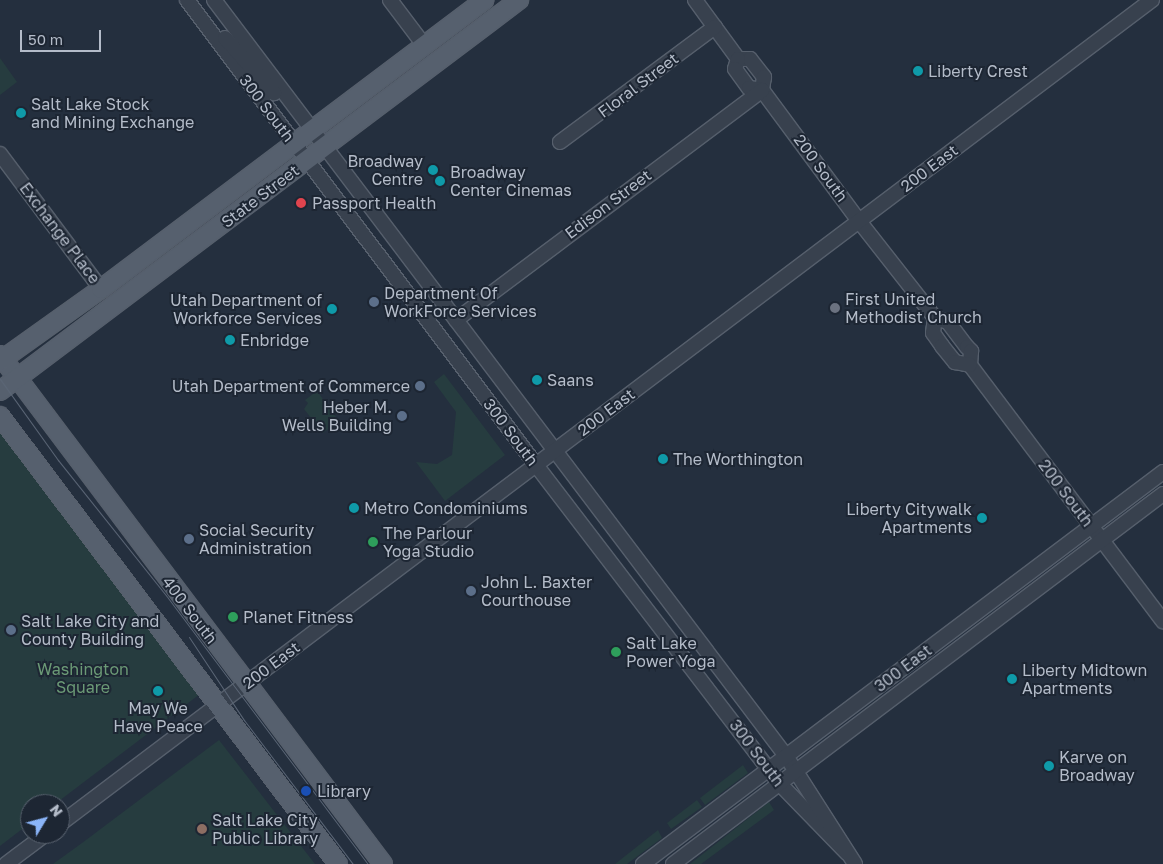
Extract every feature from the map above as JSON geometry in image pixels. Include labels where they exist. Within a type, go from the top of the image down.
[{"type":"main road","name":"State Street","points":[[1,358],[102,288],[484,0]]},
{"type":"main road","name":"State Street","points":[[0,392],[519,0]]},
{"type":"main road","name":"400 South","points":[[1,358],[383,864]]},
{"type":"main road","name":"400 South","points":[[0,416],[338,864]]},
{"type":"street","name":"300 South","points":[[214,0],[304,136],[306,161],[779,783],[851,858]]},
{"type":"street","points":[[390,0],[424,45]]},
{"type":"street","name":"200 South","points":[[695,0],[738,58],[750,59],[764,77],[762,90],[935,318],[948,322],[967,347],[970,351],[970,365],[1163,621]]},
{"type":"street","name":"200 East","points":[[70,816],[1152,0]]},
{"type":"street","points":[[191,5],[216,28],[278,97],[304,136],[326,146]]},
{"type":"street","name":"Floral Street","points":[[560,142],[715,27]]},
{"type":"street","name":"Edison Street","points":[[456,320],[762,90]]},
{"type":"street","name":"300 South","points":[[326,146],[554,451],[786,756],[851,858]]},
{"type":"street","name":"Exchange Place","points":[[0,154],[102,288]]},
{"type":"street","points":[[409,294],[425,279]]},
{"type":"street","name":"200 South","points":[[935,318],[933,333],[942,346],[955,362],[970,365]]},
{"type":"street","name":"300 East","points":[[643,864],[1163,472]]},
{"type":"street","name":"300 East","points":[[673,864],[1163,494]]},
{"type":"street","points":[[6,864],[33,844]]},
{"type":"green space","points":[[0,58],[17,82],[0,95]]},
{"type":"green space","points":[[444,374],[505,455],[445,501],[416,462],[437,464],[452,455],[456,412],[434,382]]},
{"type":"green space","points":[[317,391],[339,421],[323,433],[304,409],[308,403],[305,400]]},
{"type":"green space","name":"Washington Square","points":[[0,431],[200,694],[68,794],[20,794],[20,831],[0,846]]},
{"type":"green space","points":[[219,740],[315,864],[53,864],[82,843]]},
{"type":"green space","points":[[743,765],[748,773],[705,805],[700,798]]},
{"type":"green space","points":[[697,800],[702,807],[671,829],[667,823]]},
{"type":"green space","points":[[769,802],[774,810],[701,864],[690,864]]},
{"type":"green space","points":[[658,830],[662,838],[627,864],[615,864]]},
{"type":"tram line","points":[[0,379],[58,460],[168,598],[368,864]]},
{"type":"tram line","points":[[189,637],[244,720],[353,864]]},
{"type":"place","name":"Liberty Crest","points":[[918,71]]},
{"type":"place","name":"Salt Lake Stock and Mining Exchange","points":[[21,113]]},
{"type":"place","name":"Broadway Centre","points":[[433,170]]},
{"type":"place","name":"Broadway Center Cinemas","points":[[440,181]]},
{"type":"place","name":"Passport Health","points":[[301,203]]},
{"type":"place","name":"Department Of WorkForce Services","points":[[374,302]]},
{"type":"place","name":"First United Methodist Church","points":[[835,308]]},
{"type":"place","name":"Utah Department of Workforce Services","points":[[332,309]]},
{"type":"place","name":"Enbridge","points":[[230,340]]},
{"type":"place","name":"Saans","points":[[537,380]]},
{"type":"place","name":"Utah Department of Commerce","points":[[420,386]]},
{"type":"place","name":"Heber M. Wells Building","points":[[402,416]]},
{"type":"place","name":"The Worthington","points":[[663,459]]},
{"type":"place","name":"Metro Condominiums","points":[[354,508]]},
{"type":"place","name":"Liberty Citywalk Apartments","points":[[982,518]]},
{"type":"place","name":"Social Security Administration","points":[[189,539]]},
{"type":"place","name":"The Parlour Yoga Studio","points":[[373,542]]},
{"type":"place","name":"John L. Baxter Courthouse","points":[[471,591]]},
{"type":"place","name":"Planet Fitness","points":[[233,617]]},
{"type":"place","name":"Salt Lake City and County Building","points":[[11,630]]},
{"type":"place","name":"Salt Lake Power Yoga","points":[[616,652]]},
{"type":"place","name":"Liberty Midtown Apartments","points":[[1012,679]]},
{"type":"place","name":"May We Have Peace","points":[[158,691]]},
{"type":"place","name":"Karve on Broadway","points":[[1049,766]]},
{"type":"place","name":"Library","points":[[306,791]]},
{"type":"place","name":"Salt Lake City Public Library","points":[[202,829]]}]
